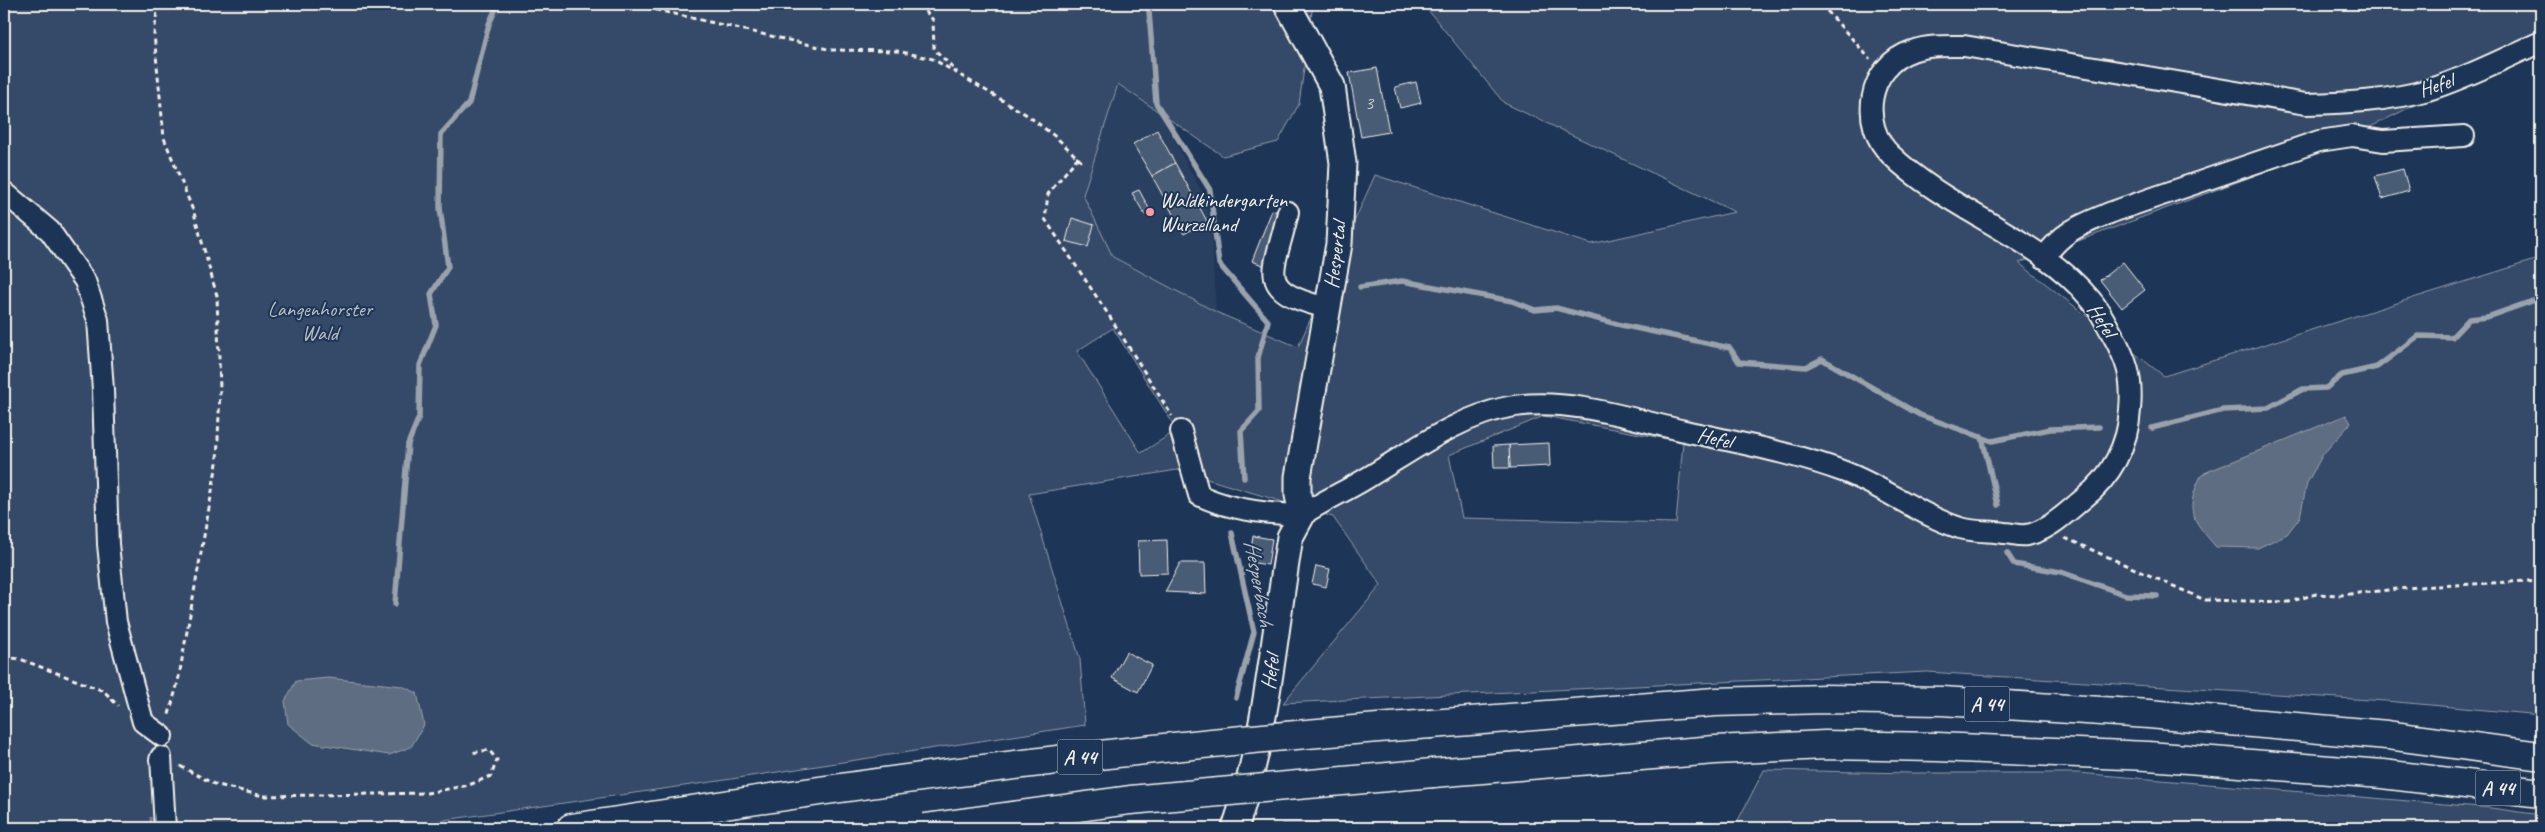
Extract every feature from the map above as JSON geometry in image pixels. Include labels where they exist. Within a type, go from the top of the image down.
[{"type":"highway","name":"A 44","points":[[571,828],[918,775],[1119,752],[1275,735],[1715,702],[1825,699],[1942,701],[2149,714],[2387,735],[2541,756]]},
{"type":"highway","name":"A 44","points":[[925,828],[1130,800],[1716,750],[1825,745],[1937,747],[2148,756],[2333,770],[2541,793]]},
{"type":"main road","name":"Hespertal","points":[[1287,4],[1332,86],[1344,163],[1339,244],[1298,477],[1298,495],[1302,515]]},
{"type":"main road","name":"Hefel","points":[[1236,828],[1251,774],[1263,718],[1290,537],[1302,515]]},
{"type":"street","name":"Hefel","points":[[1302,515],[1429,441],[1480,415],[1514,406],[1548,404],[1599,412],[1697,434],[1844,472],[1959,527],[1980,532],[2024,536],[2043,530],[2100,484],[2123,448],[2130,426],[2132,390],[2130,371],[2123,354],[2091,300],[2064,272],[1921,180],[1886,151],[1873,127],[1871,98],[1876,83],[1893,62],[1912,50],[1942,46],[1964,46],[2306,104],[2345,103],[2386,99],[2428,89],[2541,42]]},
{"type":"street","points":[[2044,258],[2058,238],[2081,225],[2112,212],[2319,142],[2352,136],[2383,142],[2464,136]]},
{"type":"street","points":[[4,192],[50,231],[84,281],[98,320],[103,390],[108,544],[116,622],[144,722],[162,736]]},
{"type":"street","points":[[1288,212],[1274,266],[1275,281],[1282,292],[1303,302],[1328,308]]},
{"type":"street","points":[[1181,431],[1199,495],[1216,503],[1279,515],[1302,515]]},
{"type":"street","points":[[160,759],[165,828]]},
{"type":"path","points":[[158,4],[154,34],[164,138],[194,214],[217,296],[220,389],[217,463],[178,682],[162,736]]},
{"type":"path","points":[[620,4],[657,10],[832,50],[897,50],[933,59],[1027,115],[1084,164]]},
{"type":"path","points":[[919,4],[933,20],[934,49],[962,78]]},
{"type":"path","points":[[1821,4],[1874,64]]},
{"type":"path","points":[[1078,157],[1048,194],[1045,220],[1110,317],[1181,431]]},
{"type":"path","points":[[2043,530],[2206,600],[2289,602],[2316,594],[2341,595],[2417,586],[2528,581],[2541,584]]},
{"type":"path","points":[[4,657],[20,660],[104,691],[124,712]]},
{"type":"path","points":[[160,759],[214,784],[263,796],[427,793],[469,785],[491,776],[497,760],[488,750],[471,753]]},
{"type":"shaded area","name":"Waldkindergarten Wurzelland","points":[[1118,84],[1159,112],[1205,198],[1211,226],[1216,312],[1113,257],[1083,195]]},
{"type":"shaded area","points":[[2346,415],[2351,423],[2323,454],[2307,483],[2300,517],[2287,534],[2258,548],[2216,547],[2196,521],[2193,513],[2193,497],[2202,474]]},
{"type":"shaded area","points":[[328,678],[402,686],[417,693],[424,725],[411,747],[389,755],[312,743],[288,724],[285,701],[296,681]]},
{"type":"green space","name":"Langenhorster Wald","points":[[4,4],[1313,4],[1299,104],[1278,142],[1223,156],[1118,84],[1083,195],[1113,257],[1216,312],[1298,347],[1375,175],[1591,244],[1735,212],[1504,103],[1423,4],[2541,4],[2541,42],[2326,149],[2019,263],[2164,376],[2541,258],[2541,715],[2386,701],[1927,672],[1283,703],[1381,585],[1333,517],[1177,470],[1029,494],[1080,659],[1085,725],[712,782],[388,828],[159,828],[150,817],[151,828],[4,828]],"holes":[[[1113,328],[1177,430],[1141,453],[1077,351]],[[1544,416],[1683,442],[1676,523],[1462,518],[1449,455]]]},
{"type":"green space","points":[[1764,770],[1911,773],[2078,773],[2491,808],[2541,815],[2541,828],[1734,828]]},
{"type":"green space","points":[[1469,822],[1469,828],[1273,828],[1286,823]]},
{"type":"building","points":[[1377,68],[1389,132],[1361,137],[1349,73]]},
{"type":"building","points":[[1416,82],[1421,103],[1400,108],[1395,87]]},
{"type":"building","points":[[1157,130],[1175,163],[1152,176],[1133,144]]},
{"type":"building","points":[[1175,163],[1207,221],[1184,234],[1152,176]]},
{"type":"building","points":[[2403,169],[2409,191],[2382,199],[2375,176]]},
{"type":"building","points":[[1139,190],[1151,212],[1145,215],[1132,193]]},
{"type":"building","points":[[1272,210],[1285,215],[1265,266],[1252,261]]},
{"type":"building","points":[[1072,218],[1094,225],[1088,247],[1066,241]]},
{"type":"building","points":[[2123,262],[2145,290],[2122,308],[2100,280]]},
{"type":"building","points":[[1549,443],[1550,466],[1510,468],[1509,445]]},
{"type":"building","points":[[1509,445],[1510,468],[1494,468],[1493,446]]},
{"type":"building","points":[[1253,536],[1272,539],[1268,565],[1249,562]]},
{"type":"building","points":[[1167,540],[1168,573],[1139,574],[1138,541]]},
{"type":"building","points":[[1180,563],[1205,563],[1206,594],[1165,592]]},
{"type":"building","points":[[1316,566],[1330,569],[1326,587],[1312,584]]},
{"type":"building","points":[[1126,652],[1152,665],[1138,692],[1112,678]]},
{"type":"waterway","points":[[395,604],[408,444],[419,417],[420,365],[436,325],[431,294],[448,267],[440,208],[441,134],[469,103],[489,24],[498,4]]},
{"type":"waterway","name":"Hesperbach","points":[[1146,4],[1149,11],[1156,103],[1210,190],[1219,264],[1268,321],[1258,358],[1259,411],[1241,431],[1244,478]]},
{"type":"waterway","points":[[1360,287],[1402,281],[1512,301],[1535,310],[1556,308],[1621,325],[1730,348],[1739,362],[1806,367],[1822,359],[1920,415],[1992,441],[2050,429],[2099,427]]},
{"type":"waterway","points":[[2152,428],[2223,410],[2268,408],[2303,389],[2326,388],[2342,375],[2377,367],[2418,336],[2452,337],[2469,319],[2487,317],[2541,298]]},
{"type":"waterway","points":[[1982,437],[1998,505]]},
{"type":"waterway","name":"Hesperbach","points":[[1232,533],[1254,632],[1236,698]]},
{"type":"waterway","points":[[2007,553],[2014,564],[2061,572],[2126,595],[2157,596]]},
{"type":"place","name":"Waldkindergarten Wurzelland","points":[[1150,212]]}]
